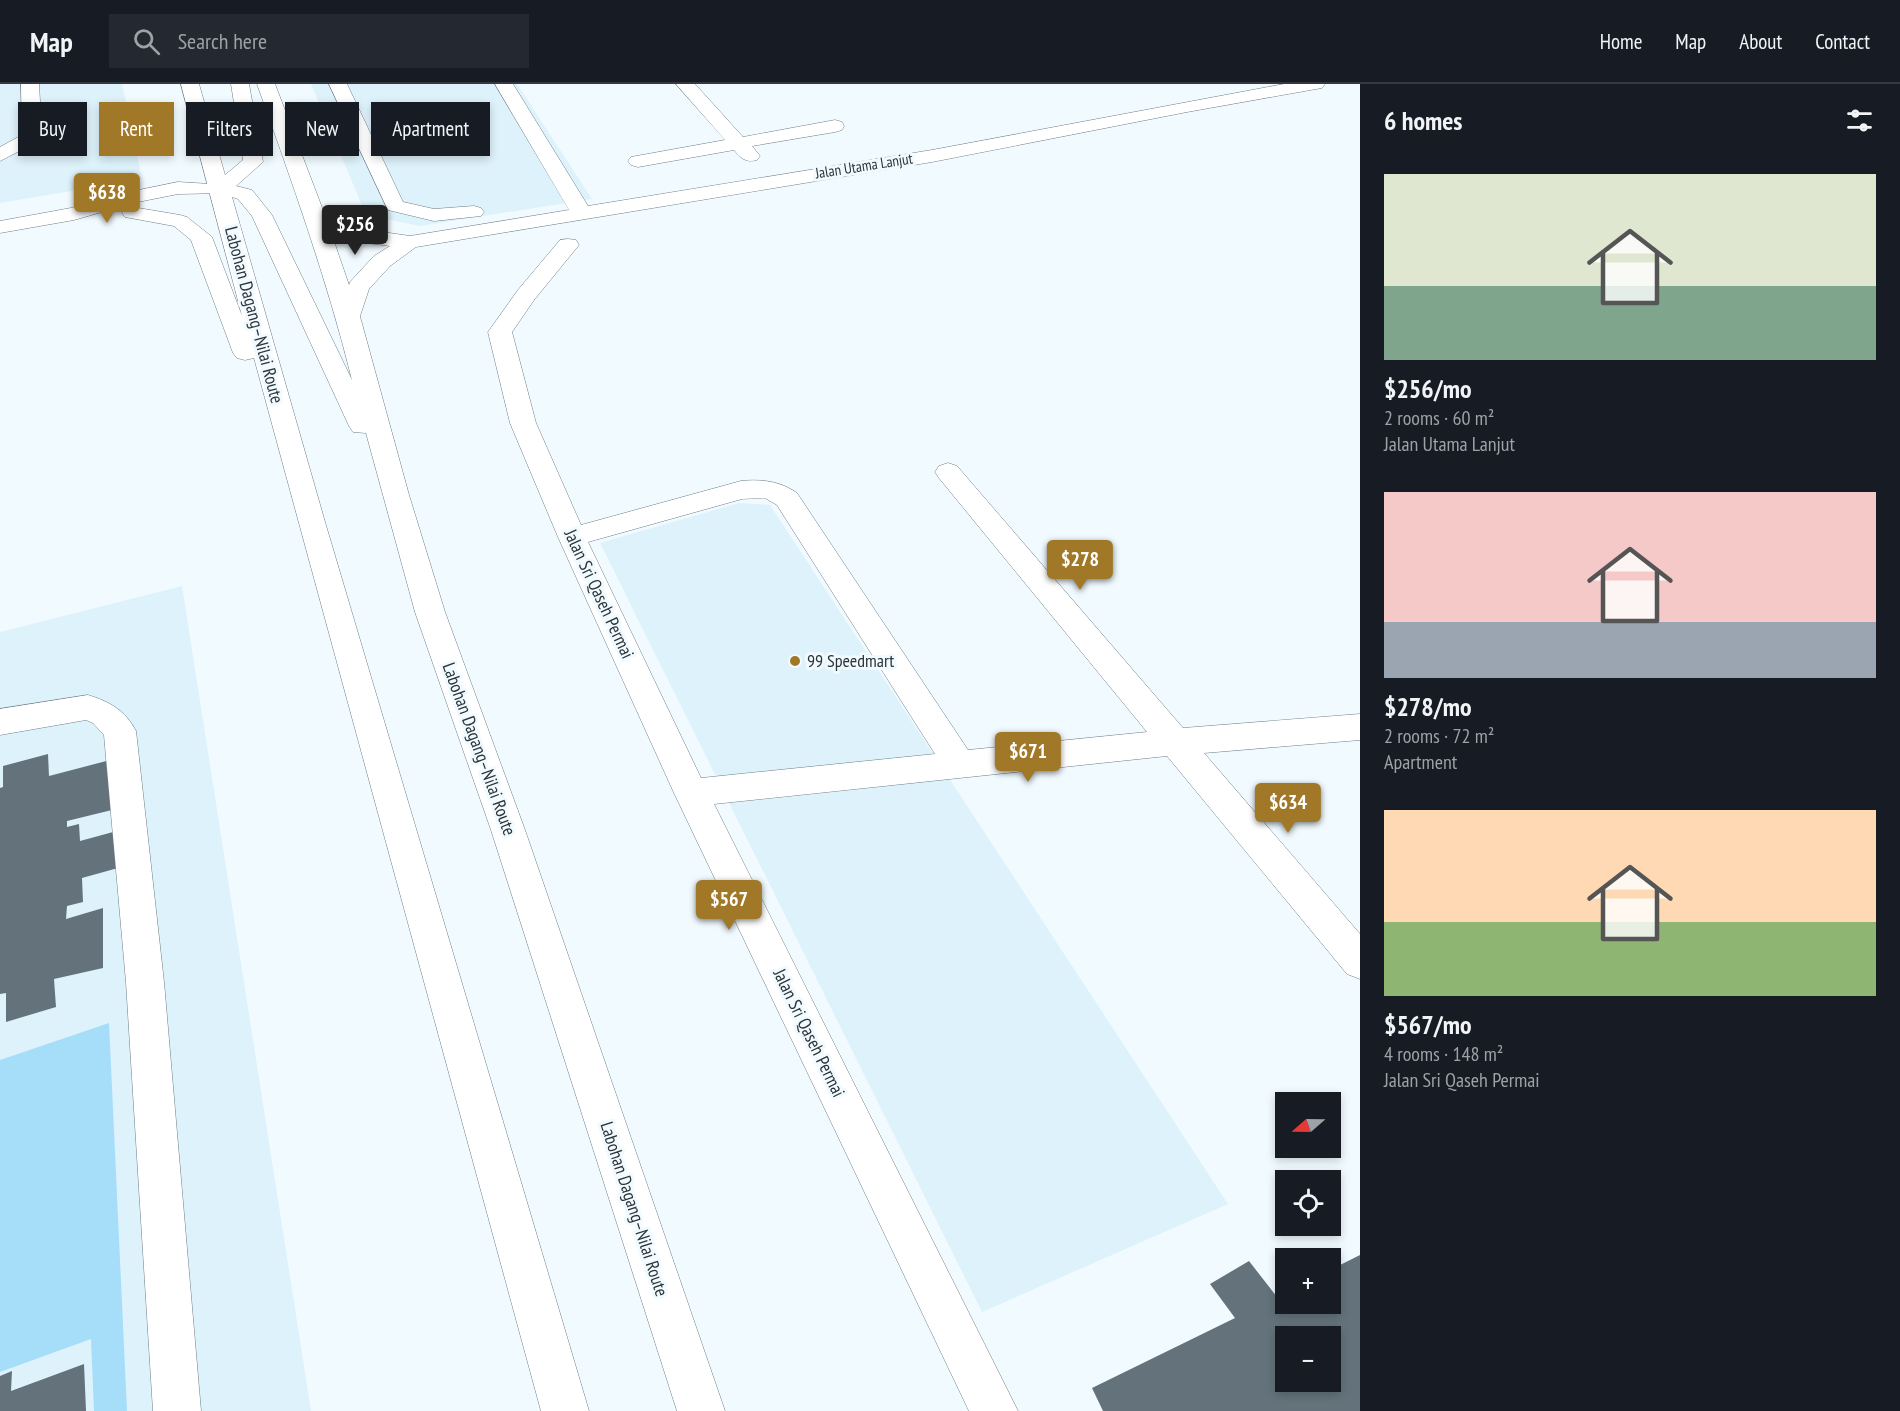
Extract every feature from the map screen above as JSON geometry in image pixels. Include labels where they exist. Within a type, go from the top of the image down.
[{"type":"main road","points":[[0,156],[32,137],[30,84]]},
{"type":"main road","name":"Labohan Dagang–Nilai Route","points":[[190,84],[311,522],[565,1411]]},
{"type":"main road","points":[[74,214],[132,213],[180,204],[220,189],[253,162],[240,84]]},
{"type":"main road","name":"Labohan Dagang–Nilai Route","points":[[266,84],[316,218],[349,320],[395,495],[430,612],[508,830],[701,1411]]},
{"type":"main road","points":[[338,84],[395,206],[416,213],[444,217],[490,209]]},
{"type":"main road","points":[[504,84],[582,214]]},
{"type":"main road","points":[[685,84],[772,180]]},
{"type":"main road","name":"Jalan Utama Lanjut","points":[[316,218],[343,234],[410,242],[772,180],[932,156],[1187,106],[1316,84]]},
{"type":"main road","points":[[638,160],[835,126]]},
{"type":"main road","points":[[0,227],[74,214],[129,198],[178,188],[220,189],[245,194],[262,215],[395,495]]},
{"type":"main road","points":[[547,199],[570,195]]},
{"type":"main road","points":[[132,213],[180,221],[201,237],[311,522]]},
{"type":"main road","name":"Jalan Utama Lanjut","points":[[349,320],[358,287],[382,261],[410,242]]},
{"type":"main road","name":"Jalan Sri Qaseh Permai","points":[[568,245],[526,295],[500,332],[523,423],[572,537],[691,792],[994,1411]]},
{"type":"main road","points":[[948,472],[1360,962]]},
{"type":"main road","points":[[572,537],[741,490],[760,488],[776,490],[787,499],[960,765]]},
{"type":"main road","points":[[0,722],[88,707],[104,714],[120,731],[145,982],[177,1411]]},
{"type":"main road","points":[[691,792],[1175,741],[1360,727]]},
{"type":"shaded area","points":[[0,84],[122,84],[126,102],[99,102],[99,156],[137,156],[142,179],[0,203]]},
{"type":"shaded area","points":[[311,84],[517,84],[592,199],[420,226],[366,215],[341,156],[359,156],[359,102],[319,102]]},
{"type":"shaded area","points":[[739,503],[770,505],[1228,1204],[982,1312],[600,543]]},
{"type":"shaded area","points":[[182,586],[311,1411],[0,1411],[0,632]]},
{"type":"shaded area","points":[[109,1023],[127,1411],[94,1411],[91,1339],[0,1372],[0,1060]]},
{"type":"building","points":[[48,754],[49,776],[114,759],[116,809],[67,821],[67,827],[79,824],[80,841],[113,832],[118,868],[82,878],[83,902],[67,906],[66,919],[103,908],[103,968],[54,979],[56,1007],[6,1022],[6,993],[0,994],[0,788],[3,787],[3,766]]},
{"type":"building","points":[[1360,1255],[1360,1411],[1103,1411],[1092,1388],[1235,1318],[1210,1284],[1249,1261],[1275,1294],[1275,1314],[1341,1314],[1341,1264]]},
{"type":"building","points":[[84,1364],[86,1411],[0,1411],[0,1376],[12,1371],[11,1391]]},
{"type":"place","name":"99 Speedmart","points":[[795,661]]}]
